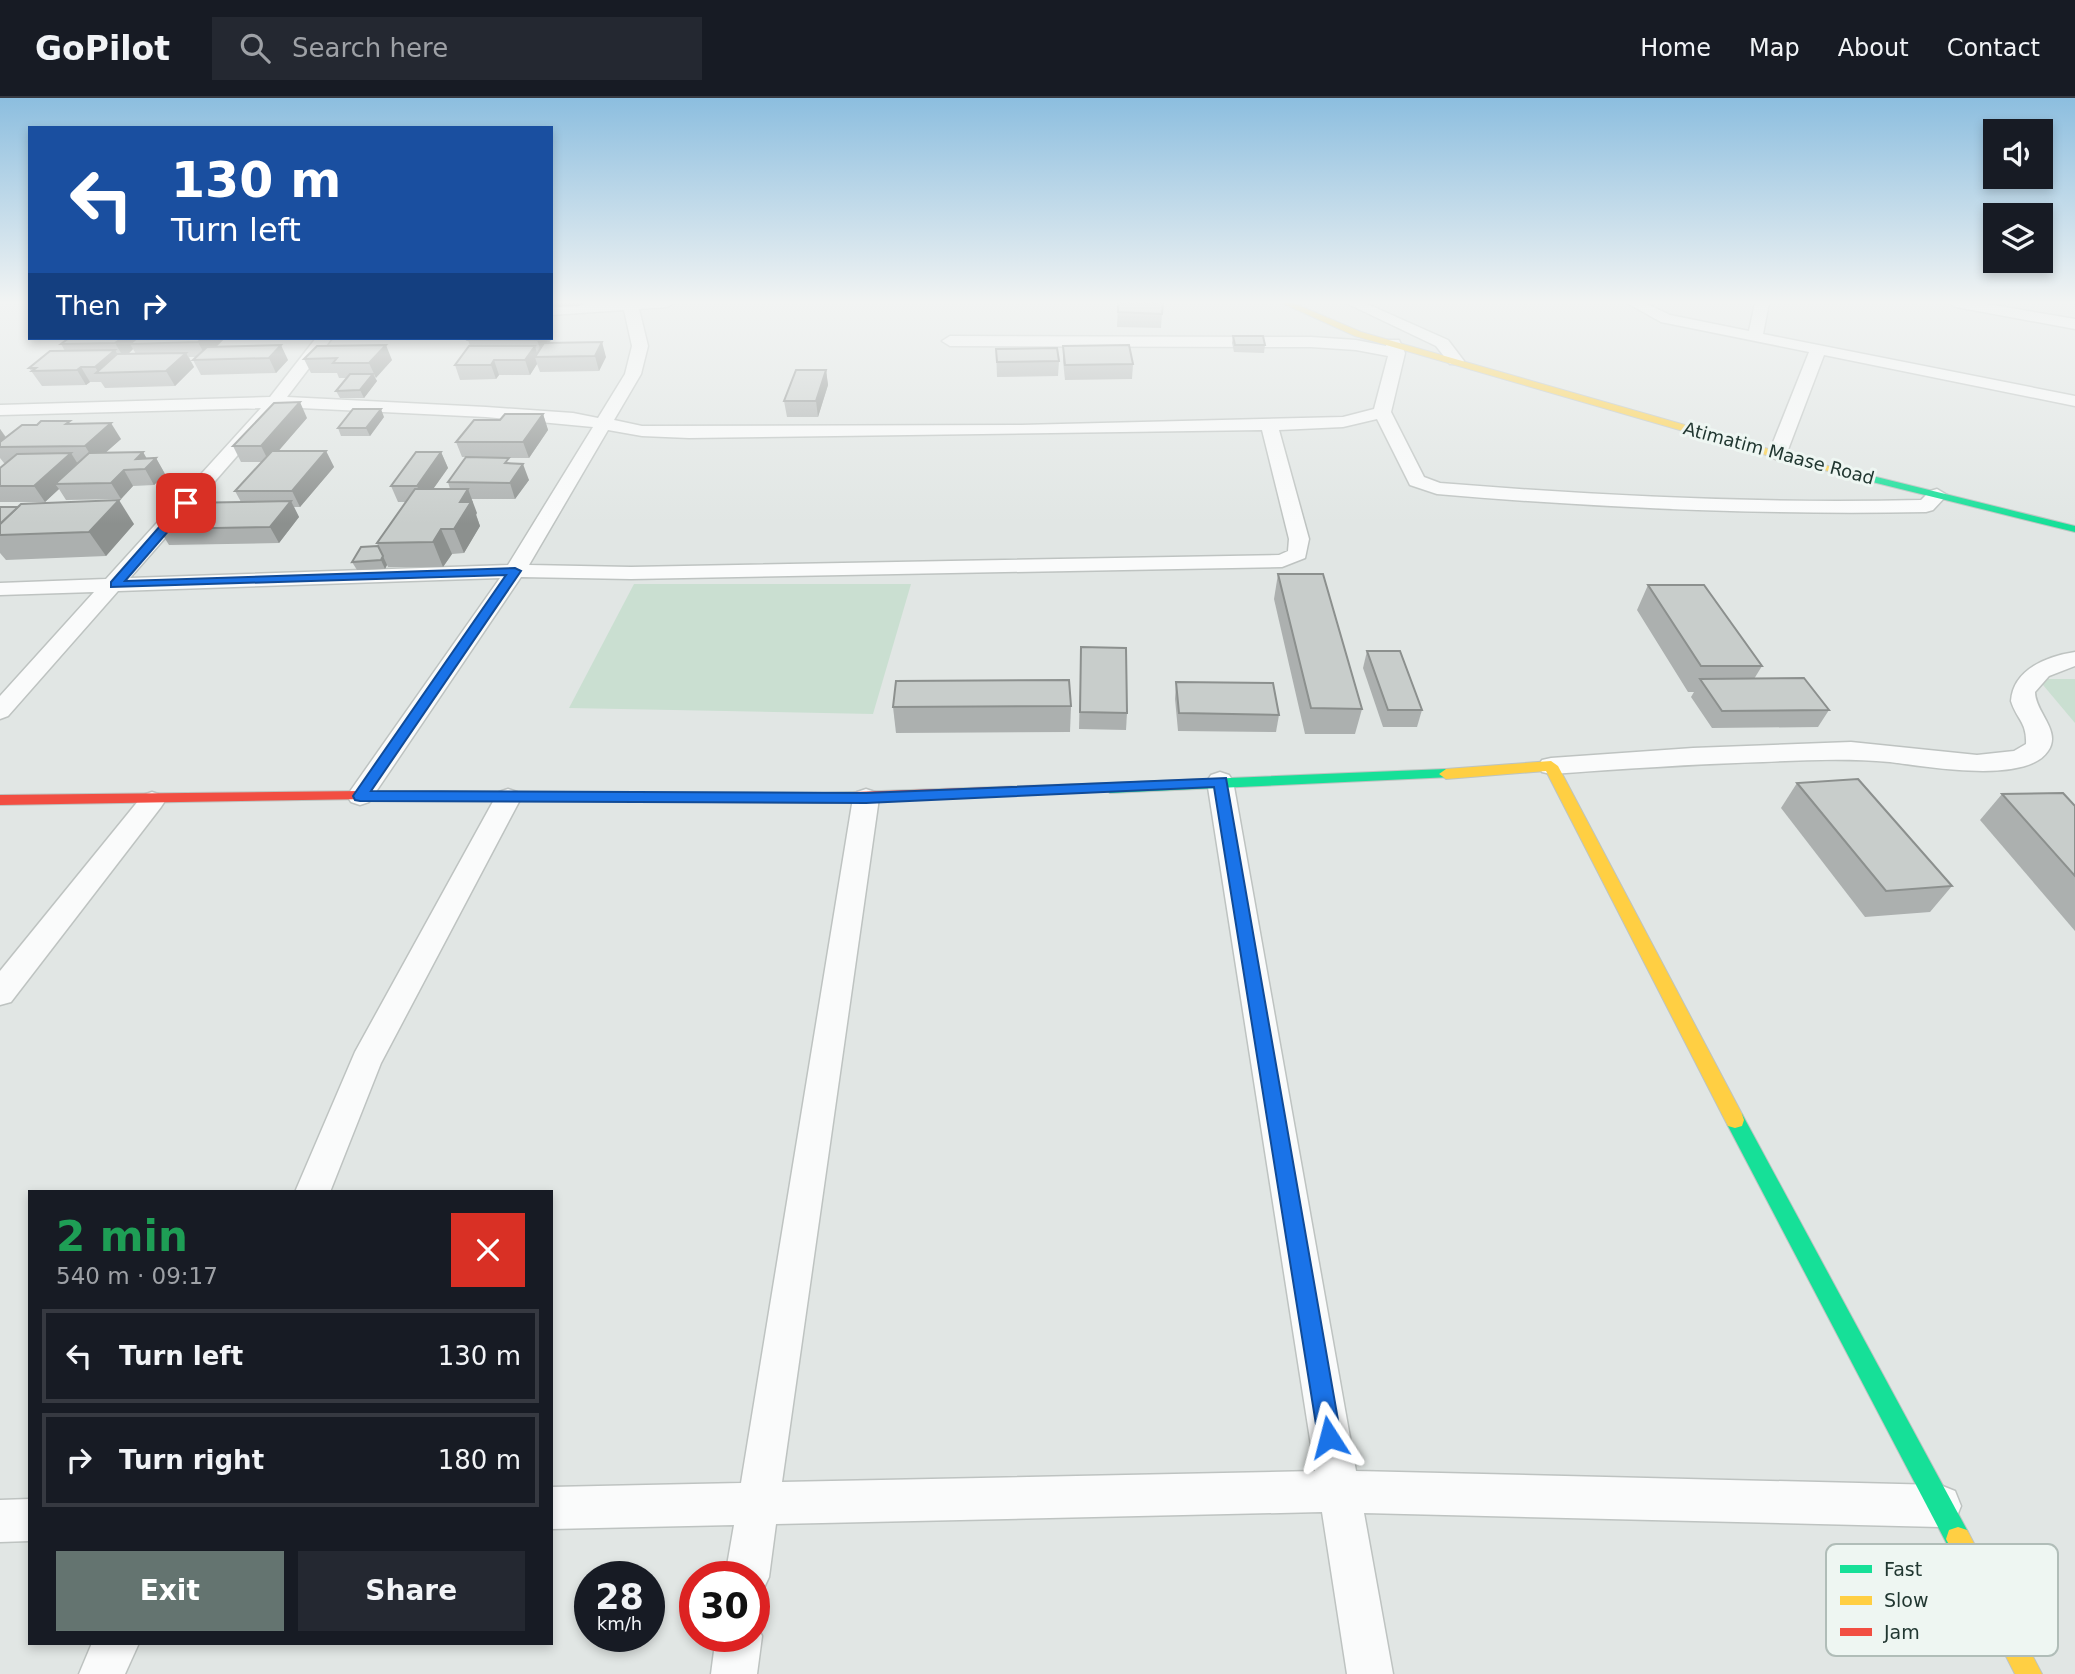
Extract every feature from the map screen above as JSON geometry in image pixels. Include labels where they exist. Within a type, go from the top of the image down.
[{"type":"street","points":[[0,711],[115,584],[294,377]]},
{"type":"street","points":[[360,796],[515,571],[632,377]]},
{"type":"street","points":[[1389,377],[1382,412],[1418,481],[1437,488],[1650,503],[1869,508],[1926,506],[1937,495]]},
{"type":"street","name":"Atimatim Maase Road","points":[[1509,377],[1777,455],[2075,529]]},
{"type":"street","points":[[1777,455],[1807,377]]},
{"type":"street","points":[[1954,377],[2075,401]]},
{"type":"street","points":[[0,410],[275,402],[486,412],[606,423],[625,430],[689,433],[1066,430],[1269,424],[1359,421],[1382,412]]},
{"type":"street","points":[[0,589],[515,571],[645,572],[1282,561],[1297,554],[1299,539],[1269,424]]},
{"type":"street","points":[[0,800],[152,801],[360,796],[866,798],[1220,781],[1486,772],[1693,756],[1851,750],[1977,763],[2020,759],[2038,748],[2038,726],[2023,702],[2025,688],[2042,670],[2055,663],[2075,659]]},
{"type":"street","points":[[1551,766],[1611,886],[1960,1544]]},
{"type":"street","points":[[1220,781],[1370,1674]]},
{"type":"street","points":[[313,1190],[366,1061],[508,798]]},
{"type":"street","points":[[749,1561],[866,798]]},
{"type":"street","points":[[0,993],[152,801]]},
{"type":"street","points":[[553,1508],[1338,1491],[1940,1506]]},
{"type":"street","points":[[0,1521],[28,1521]]},
{"type":"street","points":[[102,1674],[115,1645]]},
{"type":"street","points":[[734,1674],[737,1652]]},
{"type":"street","points":[[2019,1656],[2029,1674]]},
{"type":"green space","points":[[634,584],[911,584],[873,714],[569,708]]},
{"type":"green space","points":[[2038,679],[2075,679],[2075,723]]},
{"type":"building","points":[[348,377],[371,377],[360,390],[336,391]]},
{"type":"building","points":[[793,377],[824,377],[816,401],[784,401]]},
{"type":"building","points":[[300,402],[261,446],[233,446],[274,403]]},
{"type":"building","points":[[353,409],[381,409],[366,428],[338,428]]},
{"type":"building","points":[[505,414],[543,414],[523,442],[456,442],[474,420],[500,420]]},
{"type":"building","points":[[41,421],[70,421],[66,424],[111,423],[85,446],[0,447],[0,442],[22,425],[37,425]]},
{"type":"building","points":[[272,451],[326,451],[292,491],[235,491]]},
{"type":"building","points":[[143,452],[136,459],[156,458],[145,469],[124,470],[111,483],[55,484],[89,453]]},
{"type":"building","points":[[416,452],[441,452],[417,486],[391,486]]},
{"type":"building","points":[[71,453],[34,486],[0,486],[0,468],[17,454]]},
{"type":"building","points":[[466,457],[509,458],[505,463],[523,464],[510,483],[448,482]]},
{"type":"building","points":[[415,489],[468,489],[460,502],[471,502],[454,529],[441,529],[433,542],[377,543]]},
{"type":"building","points":[[119,500],[89,532],[0,535],[0,524],[21,504]]},
{"type":"building","points":[[291,501],[270,527],[159,529],[183,503]]},
{"type":"building","points":[[0,507],[18,507],[0,524]]},
{"type":"building","points":[[378,546],[383,556],[381,560],[352,562],[361,547]]},
{"type":"building","points":[[1278,574],[1323,574],[1362,709],[1311,708]]},
{"type":"building","points":[[1648,585],[1704,585],[1762,666],[1701,666]]},
{"type":"building","points":[[1081,647],[1126,648],[1127,713],[1080,712]]},
{"type":"building","points":[[1367,651],[1400,651],[1422,710],[1388,710]]},
{"type":"building","points":[[1804,678],[1829,710],[1722,711],[1700,679]]},
{"type":"building","points":[[1069,680],[1071,706],[893,707],[896,681]]},
{"type":"building","points":[[1176,682],[1273,683],[1279,715],[1179,713]]},
{"type":"building","points":[[1858,779],[1952,886],[1886,891],[1797,783]]},
{"type":"building","points":[[2063,793],[2075,806],[2075,876],[2002,794]]},
{"type":"traffic: fast","points":[[1844,472],[2075,529]]},
{"type":"traffic: fast","points":[[1110,788],[1446,774]]},
{"type":"traffic: fast","points":[[1735,1120],[1958,1539]]},
{"type":"traffic: slow","points":[[1505,377],[1844,472]]},
{"type":"traffic: slow","points":[[1446,774],[1551,766],[1735,1120]]},
{"type":"traffic: slow","points":[[363,796],[824,798]]},
{"type":"traffic: slow","points":[[1958,1539],[1961,1544]]},
{"type":"traffic: slow","points":[[2020,1656],[2029,1674]]},
{"type":"traffic: jam","points":[[824,798],[1110,788]]},
{"type":"traffic: jam","points":[[0,800],[363,796]]},
{"type":"route","points":[[186,503],[115,584],[515,571],[360,796],[866,798],[1220,781],[1329,1437]]}]
